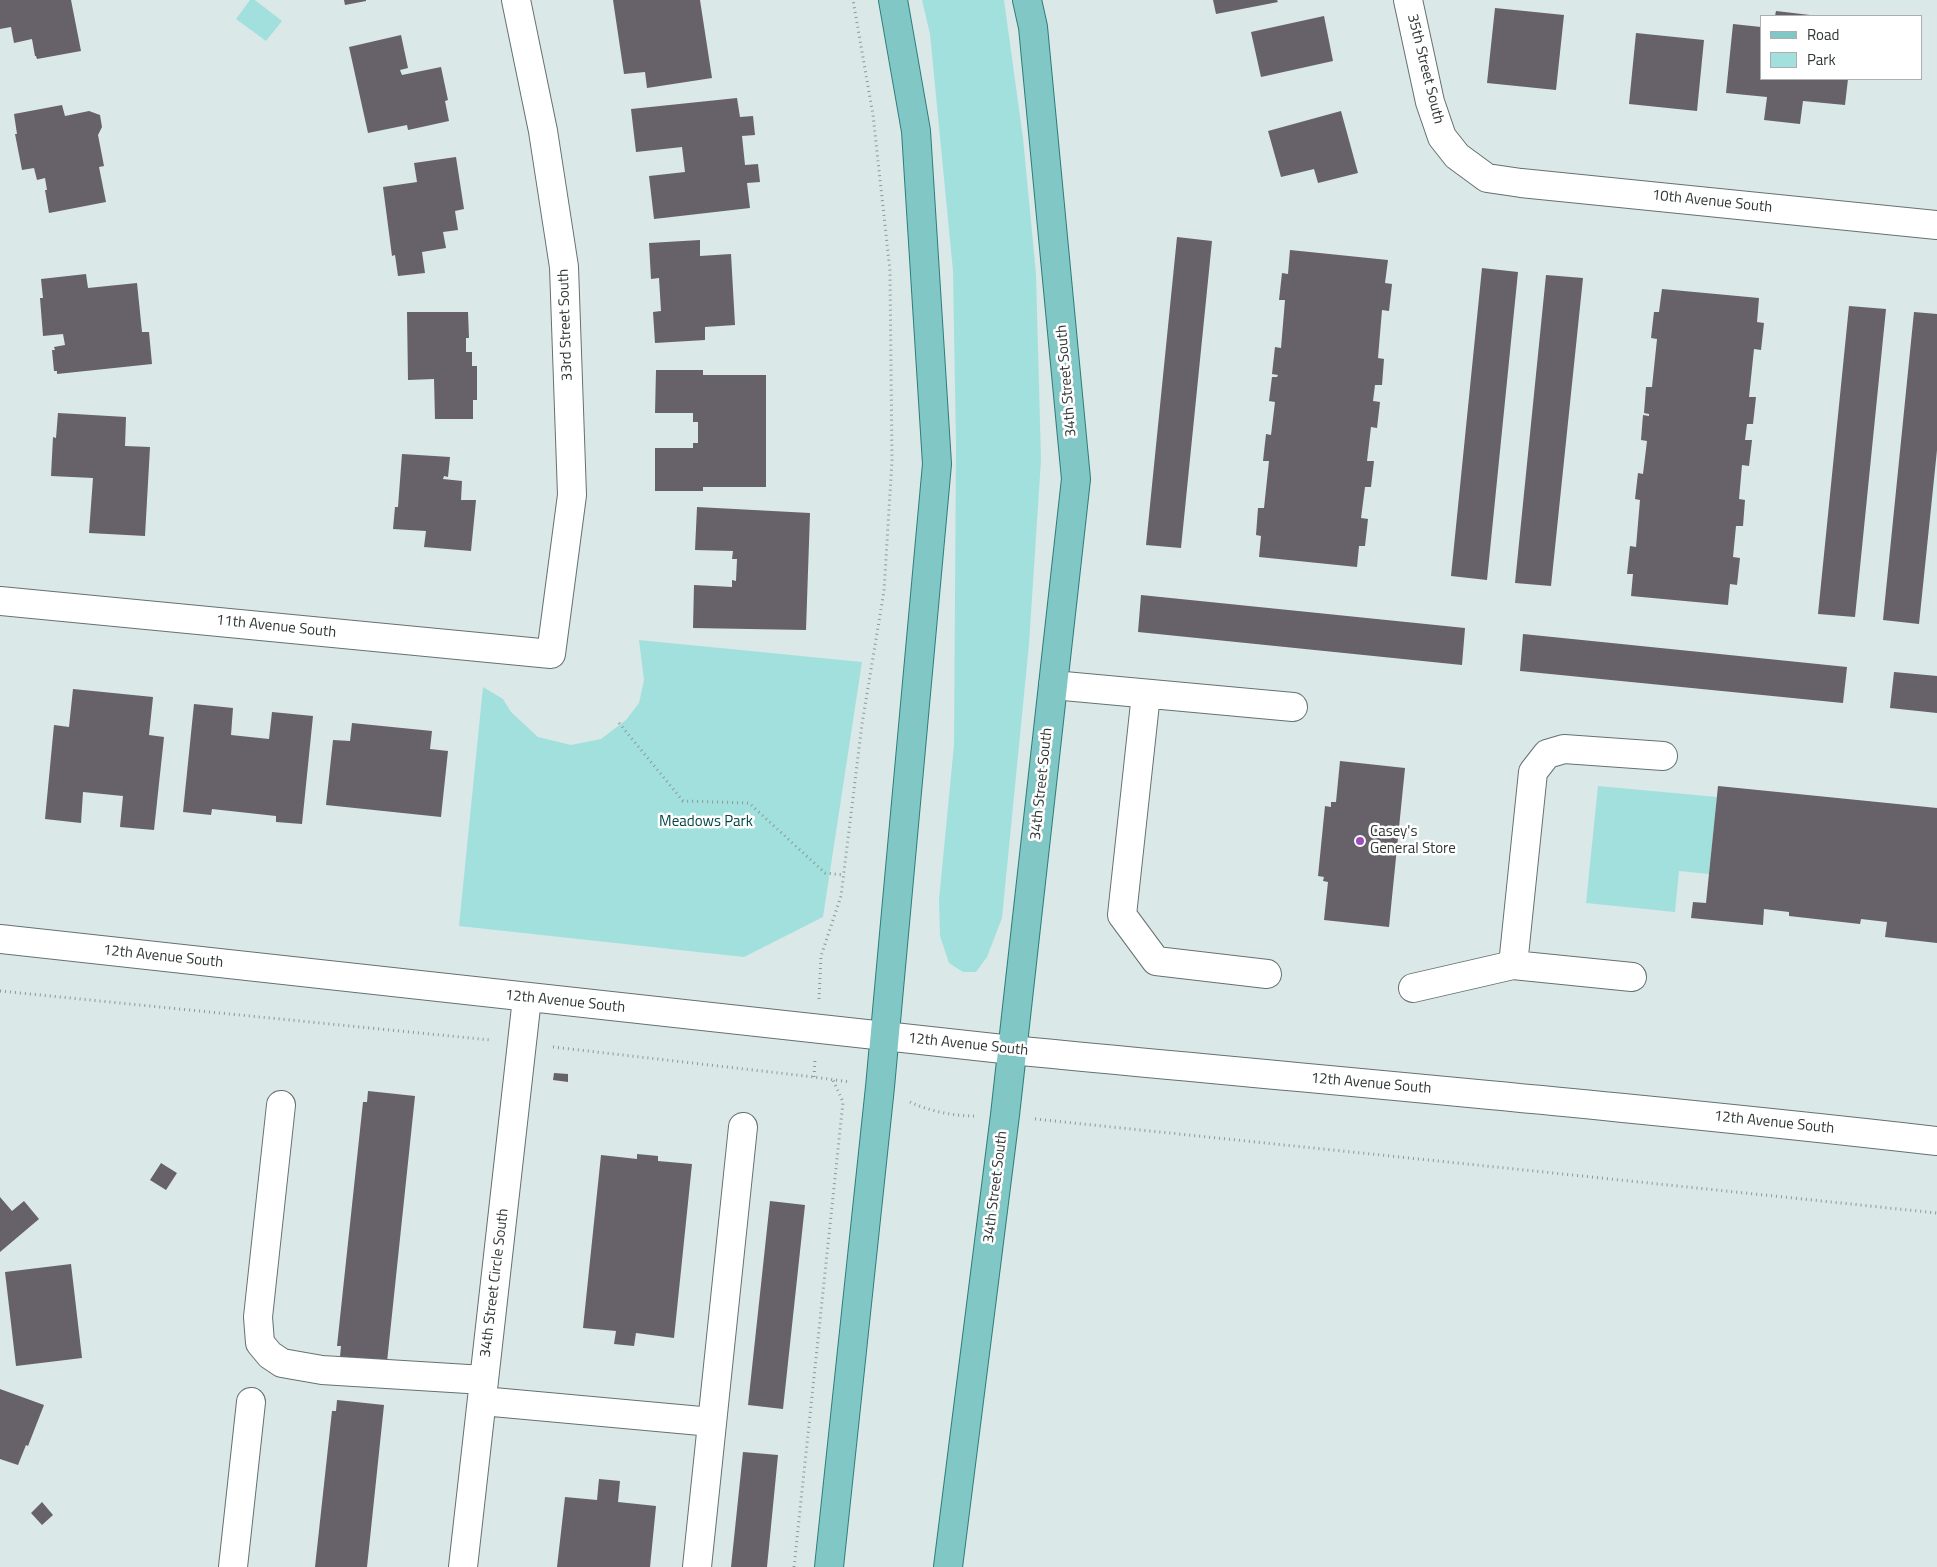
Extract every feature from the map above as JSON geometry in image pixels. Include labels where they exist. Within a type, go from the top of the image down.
[{"type":"main road","points":[[830,1567],[885,1036],[937,464],[916,131],[893,0]]},
{"type":"main road","name":"34th Street South","points":[[948,1567],[1013,1050],[1076,479],[1033,27],[1027,0]]},
{"type":"street","name":"33rd Street South","points":[[516,0],[543,131],[564,267],[572,495],[551,654]]},
{"type":"street","name":"35th Street South","points":[[1408,0],[1430,102],[1442,136],[1457,156],[1487,178]]},
{"type":"street","name":"10th Avenue South","points":[[1487,178],[1520,183],[1937,225]]},
{"type":"street","name":"11th Avenue South","points":[[0,601],[551,654]]},
{"type":"street","points":[[1053,684],[1293,707]]},
{"type":"street","points":[[1146,694],[1122,914],[1156,961],[1267,974]]},
{"type":"street","points":[[1513,965],[1533,772],[1547,754],[1564,749],[1663,756]]},
{"type":"street","name":"12th Avenue South","points":[[0,939],[1013,1050],[1720,1117],[1937,1141]]},
{"type":"street","points":[[1412,988],[1513,965],[1632,977]]},
{"type":"street","name":"34th Street Circle South","points":[[463,1567],[527,998]]},
{"type":"street","points":[[281,1105],[258,1317],[260,1343],[270,1355],[282,1363],[294,1366],[712,1422]]},
{"type":"street","points":[[697,1567],[743,1126]]},
{"type":"street","points":[[233,1567],[250,1402]]},
{"type":"path","points":[[814,1076],[821,956],[841,896],[862,724],[884,591],[892,461],[890,271],[874,116],[853,0]]},
{"type":"path","points":[[619,723],[683,801],[749,803],[825,873],[844,874]]},
{"type":"path","points":[[0,991],[522,1044],[814,1076],[880,1087],[926,1108],[962,1116],[1005,1116],[1937,1213]]},
{"type":"path","points":[[794,1567],[843,1102],[833,1080]]},
{"type":"green space","points":[[250,0],[255,0],[282,21],[266,41],[236,19]]},
{"type":"green space","points":[[922,0],[1004,0],[1023,138],[1036,274],[1041,460],[1029,644],[1002,918],[987,957],[976,972],[963,972],[949,963],[940,936],[939,900],[954,745],[956,446],[953,271],[930,34]]},
{"type":"green space","name":"Meadows Park","points":[[639,640],[862,662],[823,917],[744,957],[459,926],[483,687],[503,699],[511,712],[538,737],[571,745],[601,739],[626,720],[639,703],[644,680]]},
{"type":"green space","points":[[1598,786],[1717,797],[1709,874],[1679,871],[1675,912],[1586,903]]},
{"type":"building","points":[[0,0],[71,0],[81,51],[37,59],[32,39],[14,43],[11,27],[0,29]]},
{"type":"building","points":[[344,0],[366,0],[366,1],[345,5]]},
{"type":"building","points":[[613,0],[700,0],[712,78],[647,88],[645,72],[624,74]]},
{"type":"building","points":[[1213,0],[1277,0],[1278,2],[1216,14]]},
{"type":"building","points":[[1495,8],[1564,15],[1556,90],[1487,83]]},
{"type":"building","points":[[1776,11],[1810,15],[1775,15]]},
{"type":"building","points":[[1324,16],[1333,61],[1261,77],[1251,32]]},
{"type":"building","points":[[1733,24],[1760,27],[1760,80],[1848,80],[1845,105],[1803,101],[1800,124],[1764,120],[1767,97],[1726,93]]},
{"type":"building","points":[[1636,33],[1704,40],[1697,111],[1629,104]]},
{"type":"building","points":[[401,35],[408,68],[400,70],[402,75],[441,67],[448,100],[445,101],[449,121],[408,130],[407,125],[368,133],[349,47]]},
{"type":"building","points":[[737,98],[740,117],[753,116],[755,135],[742,136],[745,165],[758,164],[760,182],[747,183],[750,208],[654,219],[649,176],[685,172],[682,147],[636,152],[631,109]]},
{"type":"building","points":[[62,105],[65,116],[89,111],[100,115],[102,127],[98,135],[104,166],[99,167],[106,202],[49,213],[45,178],[37,180],[34,168],[22,170],[15,134],[17,134],[14,114]]},
{"type":"building","points":[[1341,111],[1358,173],[1318,183],[1314,169],[1281,177],[1268,131]]},
{"type":"building","points":[[456,157],[464,209],[455,211],[458,230],[443,232],[446,248],[422,252],[425,273],[398,276],[395,255],[392,256],[383,187],[417,182],[414,163]]},
{"type":"building","points":[[1177,237],[1212,241],[1181,548],[1146,545]]},
{"type":"building","points":[[700,240],[700,256],[731,254],[735,325],[705,327],[705,340],[655,343],[653,312],[661,311],[659,278],[651,279],[649,243]]},
{"type":"building","points":[[1290,250],[1388,260],[1385,283],[1392,284],[1389,311],[1382,310],[1378,358],[1384,359],[1382,385],[1375,385],[1373,401],[1380,402],[1377,428],[1371,427],[1367,461],[1374,461],[1371,487],[1365,487],[1361,518],[1368,519],[1365,546],[1359,546],[1357,567],[1259,557],[1261,536],[1256,535],[1258,508],[1264,508],[1269,461],[1263,461],[1266,434],[1271,435],[1275,402],[1269,401],[1272,377],[1277,377],[1278,375],[1272,374],[1275,347],[1281,348],[1285,300],[1279,300],[1282,273],[1288,274]]},
{"type":"building","points":[[1482,268],[1518,272],[1487,580],[1451,576]]},
{"type":"building","points":[[86,274],[88,288],[137,283],[142,332],[149,332],[152,364],[57,374],[57,371],[54,371],[52,350],[55,350],[54,347],[65,345],[63,334],[43,336],[40,298],[43,298],[41,279]]},
{"type":"building","points":[[1546,275],[1583,278],[1551,586],[1515,583]]},
{"type":"building","points":[[1662,289],[1759,298],[1757,322],[1764,323],[1761,350],[1754,349],[1749,397],[1756,397],[1753,424],[1747,424],[1745,440],[1752,440],[1749,466],[1742,465],[1739,499],[1745,500],[1743,526],[1736,526],[1733,557],[1740,558],[1737,585],[1730,584],[1728,605],[1631,596],[1633,574],[1627,574],[1630,546],[1636,547],[1640,500],[1635,499],[1638,473],[1643,474],[1647,441],[1641,440],[1643,415],[1649,416],[1649,414],[1644,413],[1646,387],[1652,387],[1657,339],[1651,338],[1654,312],[1659,312]]},
{"type":"building","points":[[1849,306],[1886,309],[1855,617],[1818,614]]},
{"type":"building","points":[[407,312],[468,312],[469,338],[466,338],[466,352],[472,352],[472,366],[477,366],[477,400],[473,400],[473,419],[435,419],[434,379],[408,380]]},
{"type":"building","points":[[1914,312],[1937,314],[1937,450],[1919,624],[1883,620]]},
{"type":"building","points":[[656,370],[703,370],[703,375],[766,375],[766,487],[703,487],[703,491],[655,491],[655,448],[693,448],[693,443],[698,443],[698,422],[693,422],[693,413],[655,413]]},
{"type":"building","points":[[58,413],[126,417],[125,446],[150,447],[145,536],[89,533],[93,478],[51,476],[53,437],[56,438]]},
{"type":"building","points":[[402,454],[450,457],[448,477],[444,476],[443,479],[462,481],[461,500],[476,500],[471,551],[424,547],[426,531],[393,529],[395,507],[398,507]]},
{"type":"building","points":[[697,507],[810,513],[806,630],[693,628],[694,585],[732,587],[732,580],[736,581],[737,559],[732,559],[733,551],[695,550]]},
{"type":"building","points":[[1141,595],[1465,628],[1462,665],[1138,632]]},
{"type":"building","points":[[1523,634],[1847,667],[1843,703],[1520,671]]},
{"type":"building","points":[[1894,672],[1937,676],[1937,713],[1890,708]]},
{"type":"building","points":[[73,689],[153,697],[149,735],[164,737],[154,830],[120,827],[123,796],[83,792],[81,823],[45,819],[54,725],[69,727]]},
{"type":"building","points":[[194,704],[233,708],[231,735],[269,739],[272,712],[313,716],[302,824],[276,822],[276,816],[212,809],[211,815],[183,812]]},
{"type":"building","points":[[352,723],[432,731],[430,749],[448,751],[441,817],[326,805],[333,740],[350,741]]},
{"type":"building","name":"Casey's General Store","points":[[1340,761],[1405,768],[1389,927],[1324,920],[1328,882],[1323,881],[1324,877],[1318,876],[1325,806],[1331,807],[1331,802],[1336,802]]},
{"type":"building","points":[[1718,786],[1937,808],[1937,943],[1885,937],[1887,922],[1861,919],[1860,924],[1789,916],[1789,912],[1764,909],[1763,925],[1691,918],[1693,902],[1706,903]]},
{"type":"building","points":[[554,1073],[568,1074],[568,1082],[553,1080]]},
{"type":"building","points":[[368,1091],[415,1096],[387,1362],[340,1357],[341,1346],[337,1346],[363,1102],[367,1102]]},
{"type":"building","points":[[637,1154],[658,1156],[658,1161],[692,1164],[674,1338],[636,1333],[634,1346],[614,1344],[616,1331],[583,1328],[601,1155],[637,1159]]},
{"type":"building","points":[[161,1163],[177,1173],[166,1190],[150,1180]]},
{"type":"building","points":[[0,1197],[12,1211],[24,1201],[39,1219],[0,1252]]},
{"type":"building","points":[[770,1201],[805,1205],[783,1409],[748,1405]]},
{"type":"building","points":[[71,1264],[82,1358],[16,1366],[5,1272]]},
{"type":"building","points":[[0,1389],[44,1405],[28,1446],[26,1445],[18,1465],[0,1459]]},
{"type":"building","points":[[337,1400],[384,1405],[367,1567],[315,1567],[332,1411],[336,1411]]},
{"type":"building","points":[[743,1452],[778,1455],[767,1567],[731,1567]]},
{"type":"building","points":[[599,1479],[620,1481],[618,1502],[656,1506],[650,1567],[557,1567],[565,1497],[597,1500]]},
{"type":"building","points":[[42,1502],[53,1515],[42,1525],[31,1513]]},
{"type":"place","name":"Casey's General Store","points":[[1360,841]]}]
